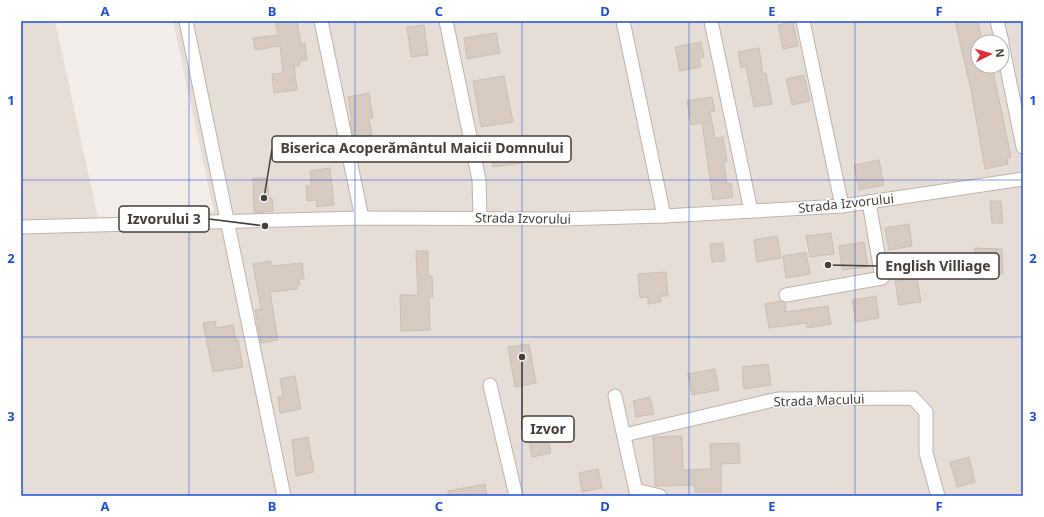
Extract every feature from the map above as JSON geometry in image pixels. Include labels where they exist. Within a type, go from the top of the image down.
[{"type":"street","points":[[186,21],[284,496]]},
{"type":"street","points":[[321,21],[362,218]]},
{"type":"street","points":[[446,21],[479,180],[480,218]]},
{"type":"street","points":[[623,21],[664,216]]},
{"type":"street","points":[[711,21],[751,211]]},
{"type":"street","points":[[803,21],[842,206]]},
{"type":"street","points":[[997,21],[1000,34]]},
{"type":"street","points":[[1008,74],[1023,147]]},
{"type":"street","name":"Strada Izvorului","points":[[21,226],[362,218],[561,219],[664,216],[842,206],[966,186],[1023,180]]},
{"type":"street","points":[[786,295],[882,278],[869,202]]},
{"type":"street","points":[[490,385],[516,496]]},
{"type":"street","points":[[616,396],[636,493],[660,496]]},
{"type":"street","name":"Strada Macului","points":[[624,435],[778,400],[913,398],[926,412],[926,453],[938,496]]},
{"type":"shaded area","points":[[21,21],[55,21],[98,218],[214,212],[173,21],[1023,21],[1023,496],[21,496]]},
{"type":"building","points":[[275,21],[297,21],[301,44],[305,43],[307,60],[300,61],[300,66],[294,66],[297,90],[274,93],[272,74],[283,73],[280,46],[255,50],[253,38],[278,35]]},
{"type":"building","points":[[955,21],[978,21],[980,34],[970,34],[970,74],[994,74],[1011,157],[1007,158],[1008,164],[985,169],[971,90]]},
{"type":"building","points":[[793,22],[798,46],[783,49],[778,25]]},
{"type":"building","points":[[424,25],[428,55],[411,57],[407,27]]},
{"type":"building","points":[[496,33],[500,53],[467,59],[464,38]]},
{"type":"building","points":[[701,42],[704,57],[699,58],[701,67],[680,71],[675,47]]},
{"type":"building","points":[[759,48],[763,74],[766,73],[772,104],[754,107],[746,67],[741,68],[738,52]]},
{"type":"building","points":[[804,75],[810,101],[792,105],[786,79]]},
{"type":"building","points":[[504,76],[513,122],[481,127],[473,81]]},
{"type":"building","points":[[369,93],[373,118],[369,119],[372,135],[367,135],[369,148],[356,150],[350,122],[352,122],[348,97]]},
{"type":"building","points":[[712,97],[715,111],[710,112],[715,138],[723,137],[727,161],[724,162],[727,184],[731,183],[733,197],[713,200],[702,123],[691,125],[687,101]]},
{"type":"building","points":[[519,144],[522,163],[493,167],[491,148]]},
{"type":"building","points":[[879,160],[884,185],[859,190],[854,165]]},
{"type":"building","points":[[330,168],[334,205],[317,207],[316,200],[307,201],[306,186],[311,186],[310,171]]},
{"type":"building","points":[[253,178],[267,178],[269,198],[272,198],[273,211],[254,213]]},
{"type":"building","points":[[990,201],[1001,201],[1003,223],[992,223]]},
{"type":"building","points":[[909,224],[912,246],[889,250],[885,228]]},
{"type":"building","points":[[831,233],[834,254],[810,257],[806,236]]},
{"type":"building","points":[[777,236],[781,258],[757,262],[754,240]]},
{"type":"building","points":[[864,242],[868,267],[842,270],[839,246]]},
{"type":"building","points":[[723,243],[725,261],[712,262],[710,244]]},
{"type":"building","points":[[975,248],[1002,249],[1003,274],[975,273]]},
{"type":"building","points":[[416,251],[428,251],[428,276],[432,276],[433,297],[429,297],[430,330],[401,331],[400,295],[418,295]]},
{"type":"building","points":[[806,252],[810,274],[786,278],[783,256]]},
{"type":"building","points":[[271,261],[271,266],[302,263],[304,279],[299,279],[300,285],[297,285],[297,289],[270,292],[278,340],[261,343],[255,310],[261,309],[253,264]]},
{"type":"building","points":[[666,272],[668,296],[661,296],[661,302],[648,304],[648,297],[640,298],[638,274]]},
{"type":"building","points":[[917,277],[921,302],[899,305],[895,281]]},
{"type":"building","points":[[876,296],[879,318],[856,322],[852,300]]},
{"type":"building","points":[[781,301],[785,303],[786,312],[828,306],[831,324],[807,328],[806,323],[769,328],[765,304]]},
{"type":"building","points":[[215,321],[216,328],[233,325],[236,340],[238,340],[243,367],[213,372],[203,323]]},
{"type":"building","points":[[529,344],[536,383],[515,387],[508,347]]},
{"type":"building","points":[[768,364],[771,385],[744,389],[742,367]]},
{"type":"building","points":[[715,369],[719,390],[692,395],[688,374]]},
{"type":"building","points":[[295,376],[301,409],[280,413],[278,397],[283,396],[280,379]]},
{"type":"building","points":[[650,397],[654,414],[636,417],[633,401]]},
{"type":"building","points":[[545,423],[551,453],[532,457],[526,427]]},
{"type":"building","points":[[682,436],[683,470],[711,469],[710,444],[739,443],[740,463],[721,464],[721,492],[695,492],[695,485],[655,486],[653,437]]},
{"type":"building","points":[[308,437],[314,472],[296,476],[292,440]]},
{"type":"building","points":[[969,457],[975,482],[957,487],[950,462]]},
{"type":"building","points":[[598,469],[602,488],[582,492],[579,473]]},
{"type":"building","points":[[485,484],[487,496],[448,496],[448,491]]},
{"type":"place","name":"Biserica Acoperământul Maicii Domnului","points":[[264,198]]},
{"type":"place","name":"Izvorului 3","points":[[265,226]]},
{"type":"place","name":"English Villiage","points":[[828,265]]},
{"type":"place","name":"Izvor","points":[[522,357]]}]
